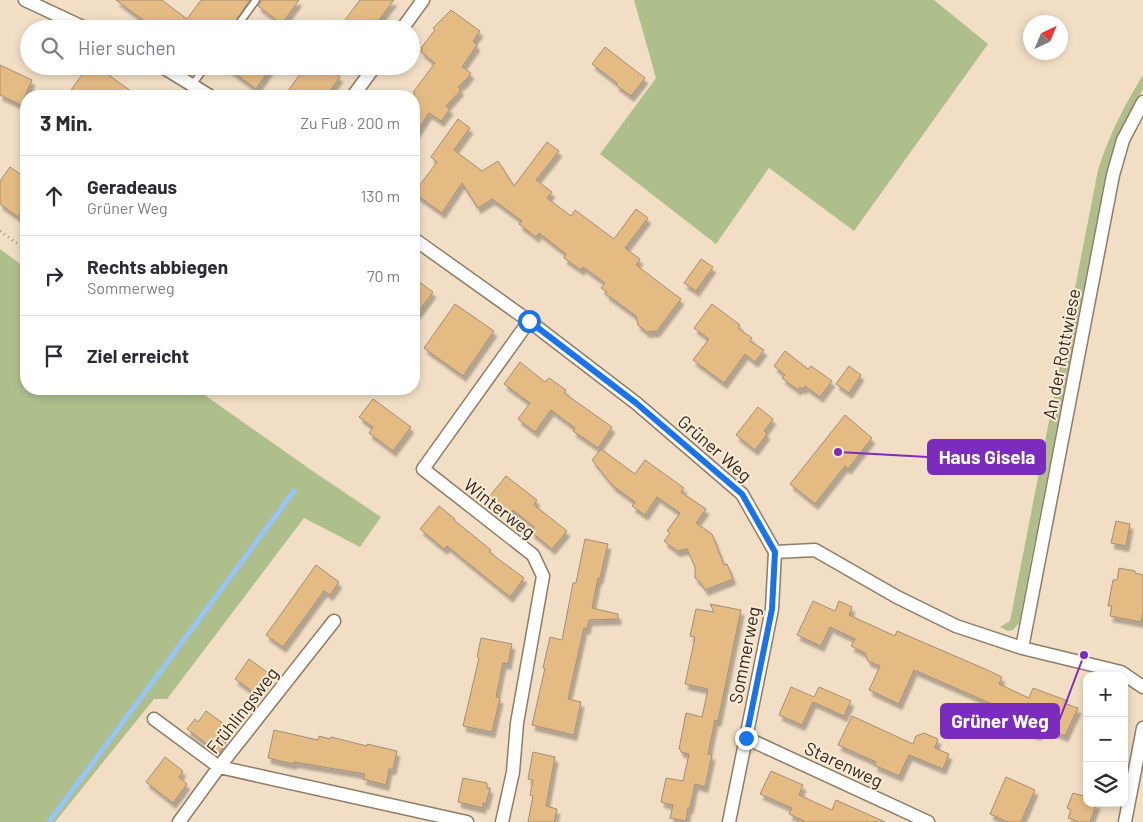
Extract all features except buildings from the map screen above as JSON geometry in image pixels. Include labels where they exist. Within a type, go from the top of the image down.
[{"type":"street","points":[[25,0],[68,20]]},
{"type":"street","points":[[409,20],[423,0]]},
{"type":"street","points":[[176,75],[198,90]]},
{"type":"street","points":[[357,90],[368,75]]},
{"type":"street","name":"An der Rottwiese","points":[[1022,648],[1113,175],[1123,140],[1143,102]]},
{"type":"street","name":"Grüner Weg","points":[[420,243],[529,321],[636,403],[742,494],[775,552]]},
{"type":"street","name":"Winterweg","points":[[502,822],[513,772],[517,723],[543,576],[533,555],[423,470],[529,321]]},
{"type":"street","points":[[775,552],[815,550],[897,597],[956,626],[1022,648],[1121,672],[1143,687]]},
{"type":"street","name":"Sommerweg","points":[[728,822],[772,609],[775,552]]},
{"type":"street","name":"Frühlingsweg","points":[[179,822],[219,767],[334,621]]},
{"type":"street","points":[[154,719],[219,767],[467,822]]},
{"type":"street","points":[[1125,822],[1143,728]]},
{"type":"street","name":"Starenweg","points":[[746,738],[928,822]]},
{"type":"lane","points":[[242,20],[256,0]]},
{"type":"lane","points":[[192,85],[199,75]]},
{"type":"path","points":[[0,231],[20,246]]},
{"type":"green space","points":[[634,0],[934,0],[988,44],[854,231],[769,168],[716,244],[600,154],[656,78]]},
{"type":"green space","points":[[1143,75],[1143,89],[1117,138],[1106,173],[1019,623],[1013,630],[1008,631],[1000,627],[1010,621],[1098,170],[1118,121]]},
{"type":"green space","points":[[0,249],[20,264],[20,395],[205,395],[381,517],[360,547],[304,518],[167,699],[154,699],[55,822],[0,822]]},
{"type":"waterway","points":[[49,822],[294,491]]},
{"type":"place","name":"Haus Gisela","points":[[838,452]]},
{"type":"place","name":"Grüner Weg","points":[[1084,655]]},
{"type":"route","points":[[529,321],[636,403],[742,494],[775,552],[772,609],[746,738]]}]
